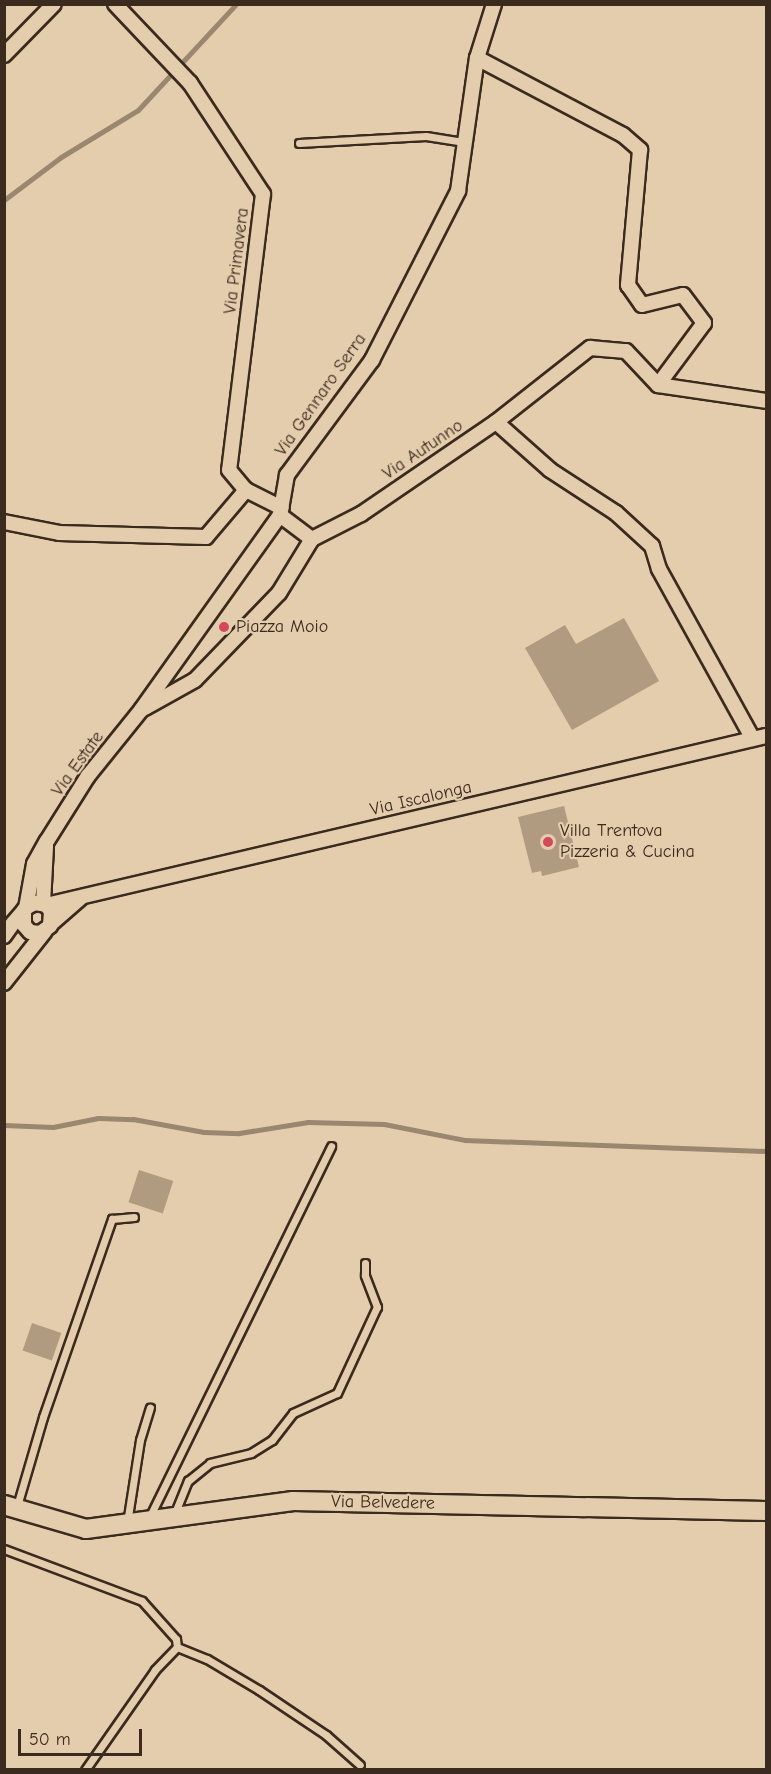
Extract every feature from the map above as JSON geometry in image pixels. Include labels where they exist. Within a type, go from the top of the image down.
[{"type":"street","points":[[4,55],[54,4]]},
{"type":"street","name":"Via Primavera","points":[[115,4],[186,79],[263,194],[229,470],[246,490],[281,512]]},
{"type":"street","name":"Via Gennaro Serra","points":[[141,710],[281,512],[287,475],[372,360],[458,190],[477,58],[494,4]]},
{"type":"street","points":[[477,58],[623,135],[640,150],[628,285],[642,305],[683,295],[704,323],[658,385],[766,401]]},
{"type":"street","name":"Via Autunno","points":[[312,539],[361,513],[496,422],[590,348],[626,351],[658,385]]},
{"type":"street","points":[[496,422],[550,470],[616,513],[652,546],[659,569],[760,738]]},
{"type":"street","points":[[4,522],[59,533],[206,537],[246,490]]},
{"type":"street","points":[[141,710],[195,680],[279,593],[312,539],[281,512]]},
{"type":"street","name":"Via Estate","points":[[4,936],[25,909],[34,864],[47,841],[88,776],[141,710]]},
{"type":"street","name":"Via Iscalonga","points":[[45,905],[760,738]]},
{"type":"street","name":"Via Estate","points":[[45,905],[47,841]]},
{"type":"street","name":"Via Iscalonga","points":[[49,927],[83,896]]},
{"type":"street","points":[[4,983],[49,927],[51,911],[45,905],[35,903],[25,909],[22,920],[27,929],[35,933],[49,927]]},
{"type":"street","name":"Via Belvedere","points":[[11,1507],[86,1529],[292,1501],[766,1511]]},
{"type":"lane","points":[[299,143],[426,136],[465,142]]},
{"type":"lane","points":[[148,1521],[331,1146]]},
{"type":"lane","points":[[11,1507],[112,1219],[134,1217]]},
{"type":"lane","points":[[173,1517],[188,1481],[210,1463],[251,1453],[272,1440],[293,1413],[337,1393],[377,1307],[364,1275],[365,1263]]},
{"type":"lane","points":[[128,1523],[140,1440],[150,1407]]},
{"type":"lane","points":[[4,1549],[142,1600],[165,1622],[176,1639],[177,1647]]},
{"type":"lane","points":[[177,1647],[207,1659],[259,1690],[326,1735],[360,1766]]},
{"type":"lane","points":[[85,1770],[154,1670],[177,1647]]},
{"type":"building","points":[[624,618],[659,681],[572,730],[525,648],[565,625],[576,644]]},
{"type":"building","name":"Villa Trentova Pizzeria & Cucina","points":[[564,806],[579,867],[542,876],[541,871],[532,873],[518,817]]},
{"type":"building","points":[[139,1170],[173,1181],[163,1213],[128,1202]]},
{"type":"building","points":[[32,1323],[61,1333],[52,1361],[23,1350]]},
{"type":"waterway","points":[[4,200],[61,157],[138,110],[236,4]]},
{"type":"waterway","points":[[4,1125],[53,1127],[98,1118],[133,1119],[204,1132],[239,1133],[308,1122],[384,1124],[465,1140],[766,1151]]},
{"type":"place","name":"Piazza Moio","points":[[224,627]]},
{"type":"place","name":"Villa Trentova Pizzeria & Cucina","points":[[548,842]]}]
